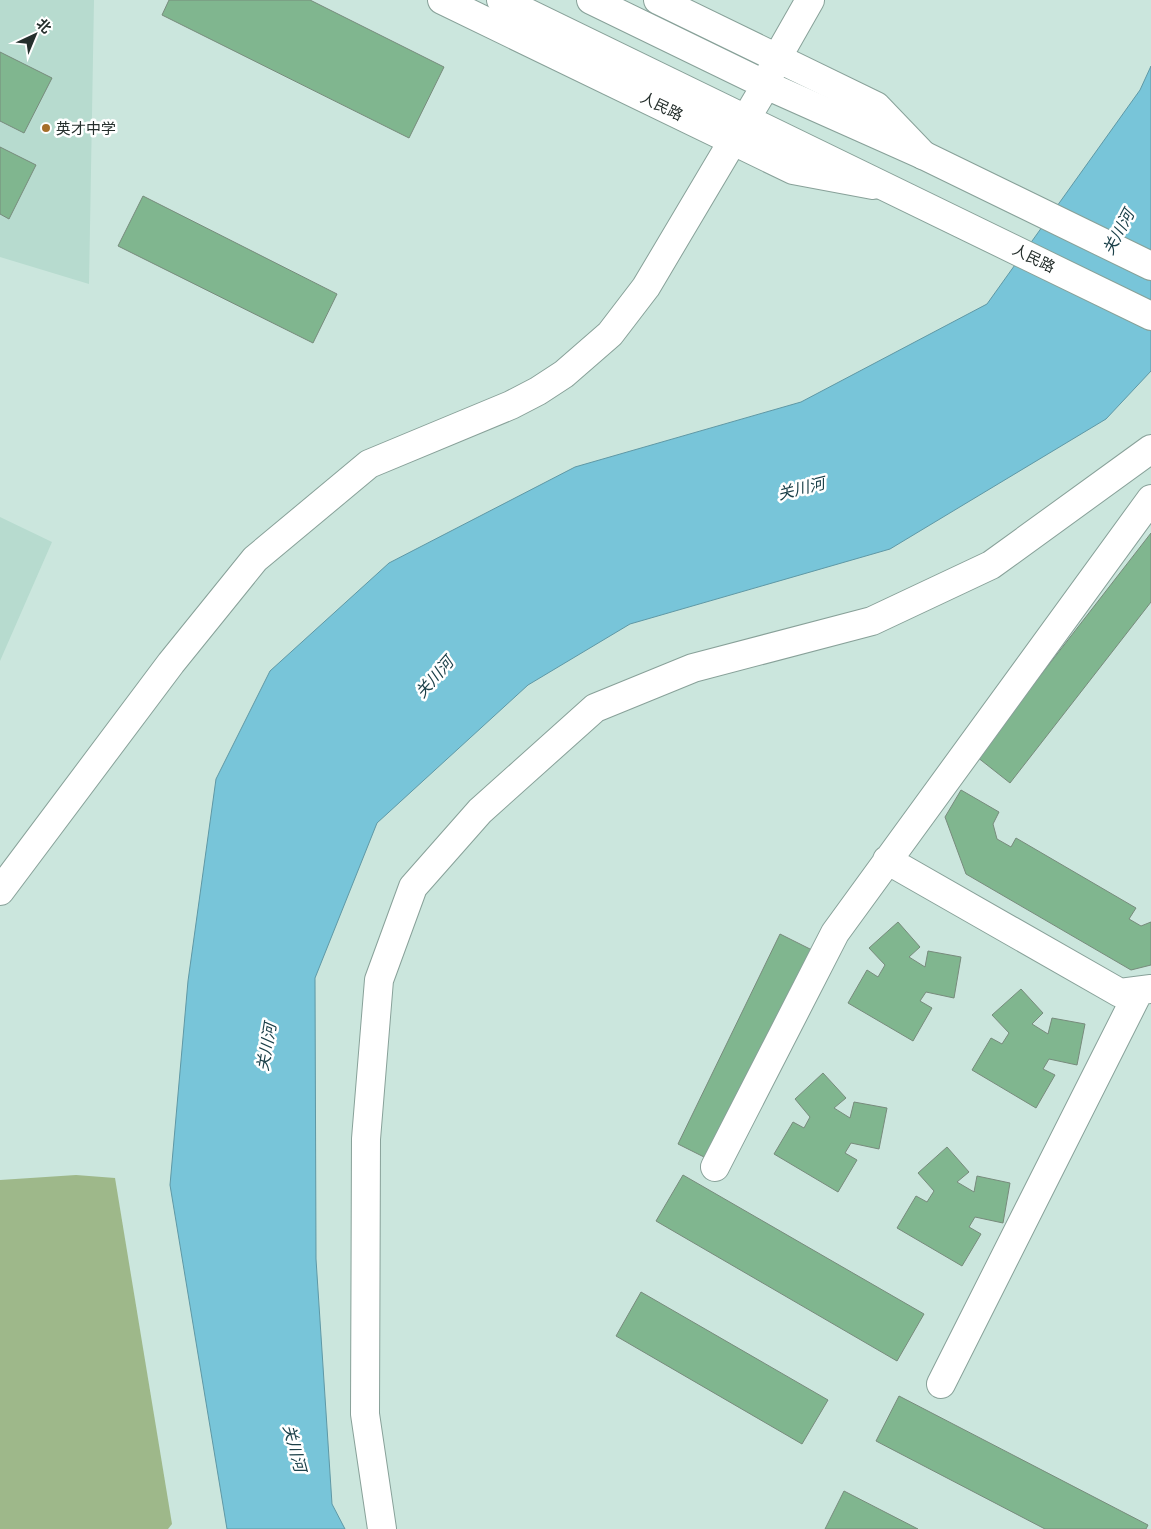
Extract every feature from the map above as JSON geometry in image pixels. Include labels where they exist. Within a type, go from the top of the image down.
[{"type":"street","name":"人民路","points":[[442,0],[739,129],[890,188],[1151,316]]},
{"type":"street","name":"人民路","points":[[502,0],[739,129]]},
{"type":"street","points":[[590,0],[766,85],[980,182],[1151,266]]},
{"type":"street","points":[[658,0],[876,106],[923,155]]},
{"type":"street","points":[[0,891],[170,663],[255,559],[369,464],[511,405],[538,391],[570,370],[610,334],[646,287],[766,85],[777,58],[810,0]]},
{"type":"street","points":[[382,1529],[365,1414],[366,1140],[379,980],[413,887],[480,811],[595,708],[693,668],[872,622],[991,566],[1151,449]]},
{"type":"street","points":[[715,1167],[835,933],[1151,499]]},
{"type":"street","points":[[887,860],[1120,993],[1145,990]]},
{"type":"street","points":[[941,1384],[1145,990]]},
{"type":"shaded area","name":"英才中学","points":[[0,0],[94,0],[89,284],[0,257]]},
{"type":"shaded area","points":[[0,517],[52,542],[0,661]]},
{"type":"green space","points":[[76,1175],[115,1178],[172,1524],[168,1529],[0,1529],[0,1180]]},
{"type":"water","name":"关川河","points":[[1151,66],[1151,371],[1106,419],[890,549],[630,624],[528,685],[377,823],[315,978],[316,1259],[332,1504],[345,1529],[227,1529],[170,1185],[188,981],[216,779],[270,671],[389,563],[575,467],[801,402],[987,304],[1140,90]]},
{"type":"building","points":[[169,0],[310,0],[444,67],[409,138],[162,15]]},
{"type":"building","points":[[0,52],[52,78],[24,133],[0,121]]},
{"type":"building","points":[[0,147],[36,165],[9,219],[0,214]]},
{"type":"building","points":[[143,196],[337,294],[313,343],[118,246]]},
{"type":"building","points":[[1151,533],[1151,602],[1010,783],[977,757]]},
{"type":"building","points":[[961,790],[999,812],[993,824],[997,839],[1011,847],[1016,838],[1136,908],[1129,919],[1141,926],[1151,922],[1151,965],[1131,970],[966,874],[945,817]]},
{"type":"building","points":[[898,922],[920,947],[909,957],[925,967],[928,951],[961,957],[954,998],[926,992],[920,1001],[932,1008],[913,1041],[848,1003],[867,970],[878,977],[885,965],[869,948]]},
{"type":"building","points":[[780,934],[814,951],[712,1161],[678,1144]]},
{"type":"building","points":[[1021,989],[1043,1013],[1032,1024],[1048,1034],[1052,1018],[1085,1024],[1077,1065],[1049,1059],[1043,1069],[1055,1075],[1036,1108],[972,1070],[991,1038],[1002,1044],[1009,1033],[992,1015]]},
{"type":"building","points":[[823,1073],[846,1098],[834,1108],[850,1118],[854,1102],[887,1108],[879,1149],[851,1143],[845,1153],[857,1160],[838,1192],[774,1154],[793,1122],[804,1128],[810,1117],[795,1099]]},
{"type":"building","points":[[947,1147],[969,1172],[957,1182],[974,1192],[977,1176],[1010,1183],[1003,1223],[975,1217],[969,1227],[981,1234],[962,1266],[897,1228],[916,1196],[927,1202],[934,1191],[918,1173]]},
{"type":"building","points":[[683,1175],[924,1314],[897,1361],[656,1221]]},
{"type":"building","points":[[641,1292],[828,1400],[802,1444],[616,1336]]},
{"type":"building","points":[[899,1396],[1148,1525],[1146,1529],[1045,1529],[876,1441]]},
{"type":"building","points":[[844,1491],[918,1529],[825,1529]]},
{"type":"place","name":"英才中学","points":[[46,128]]}]
